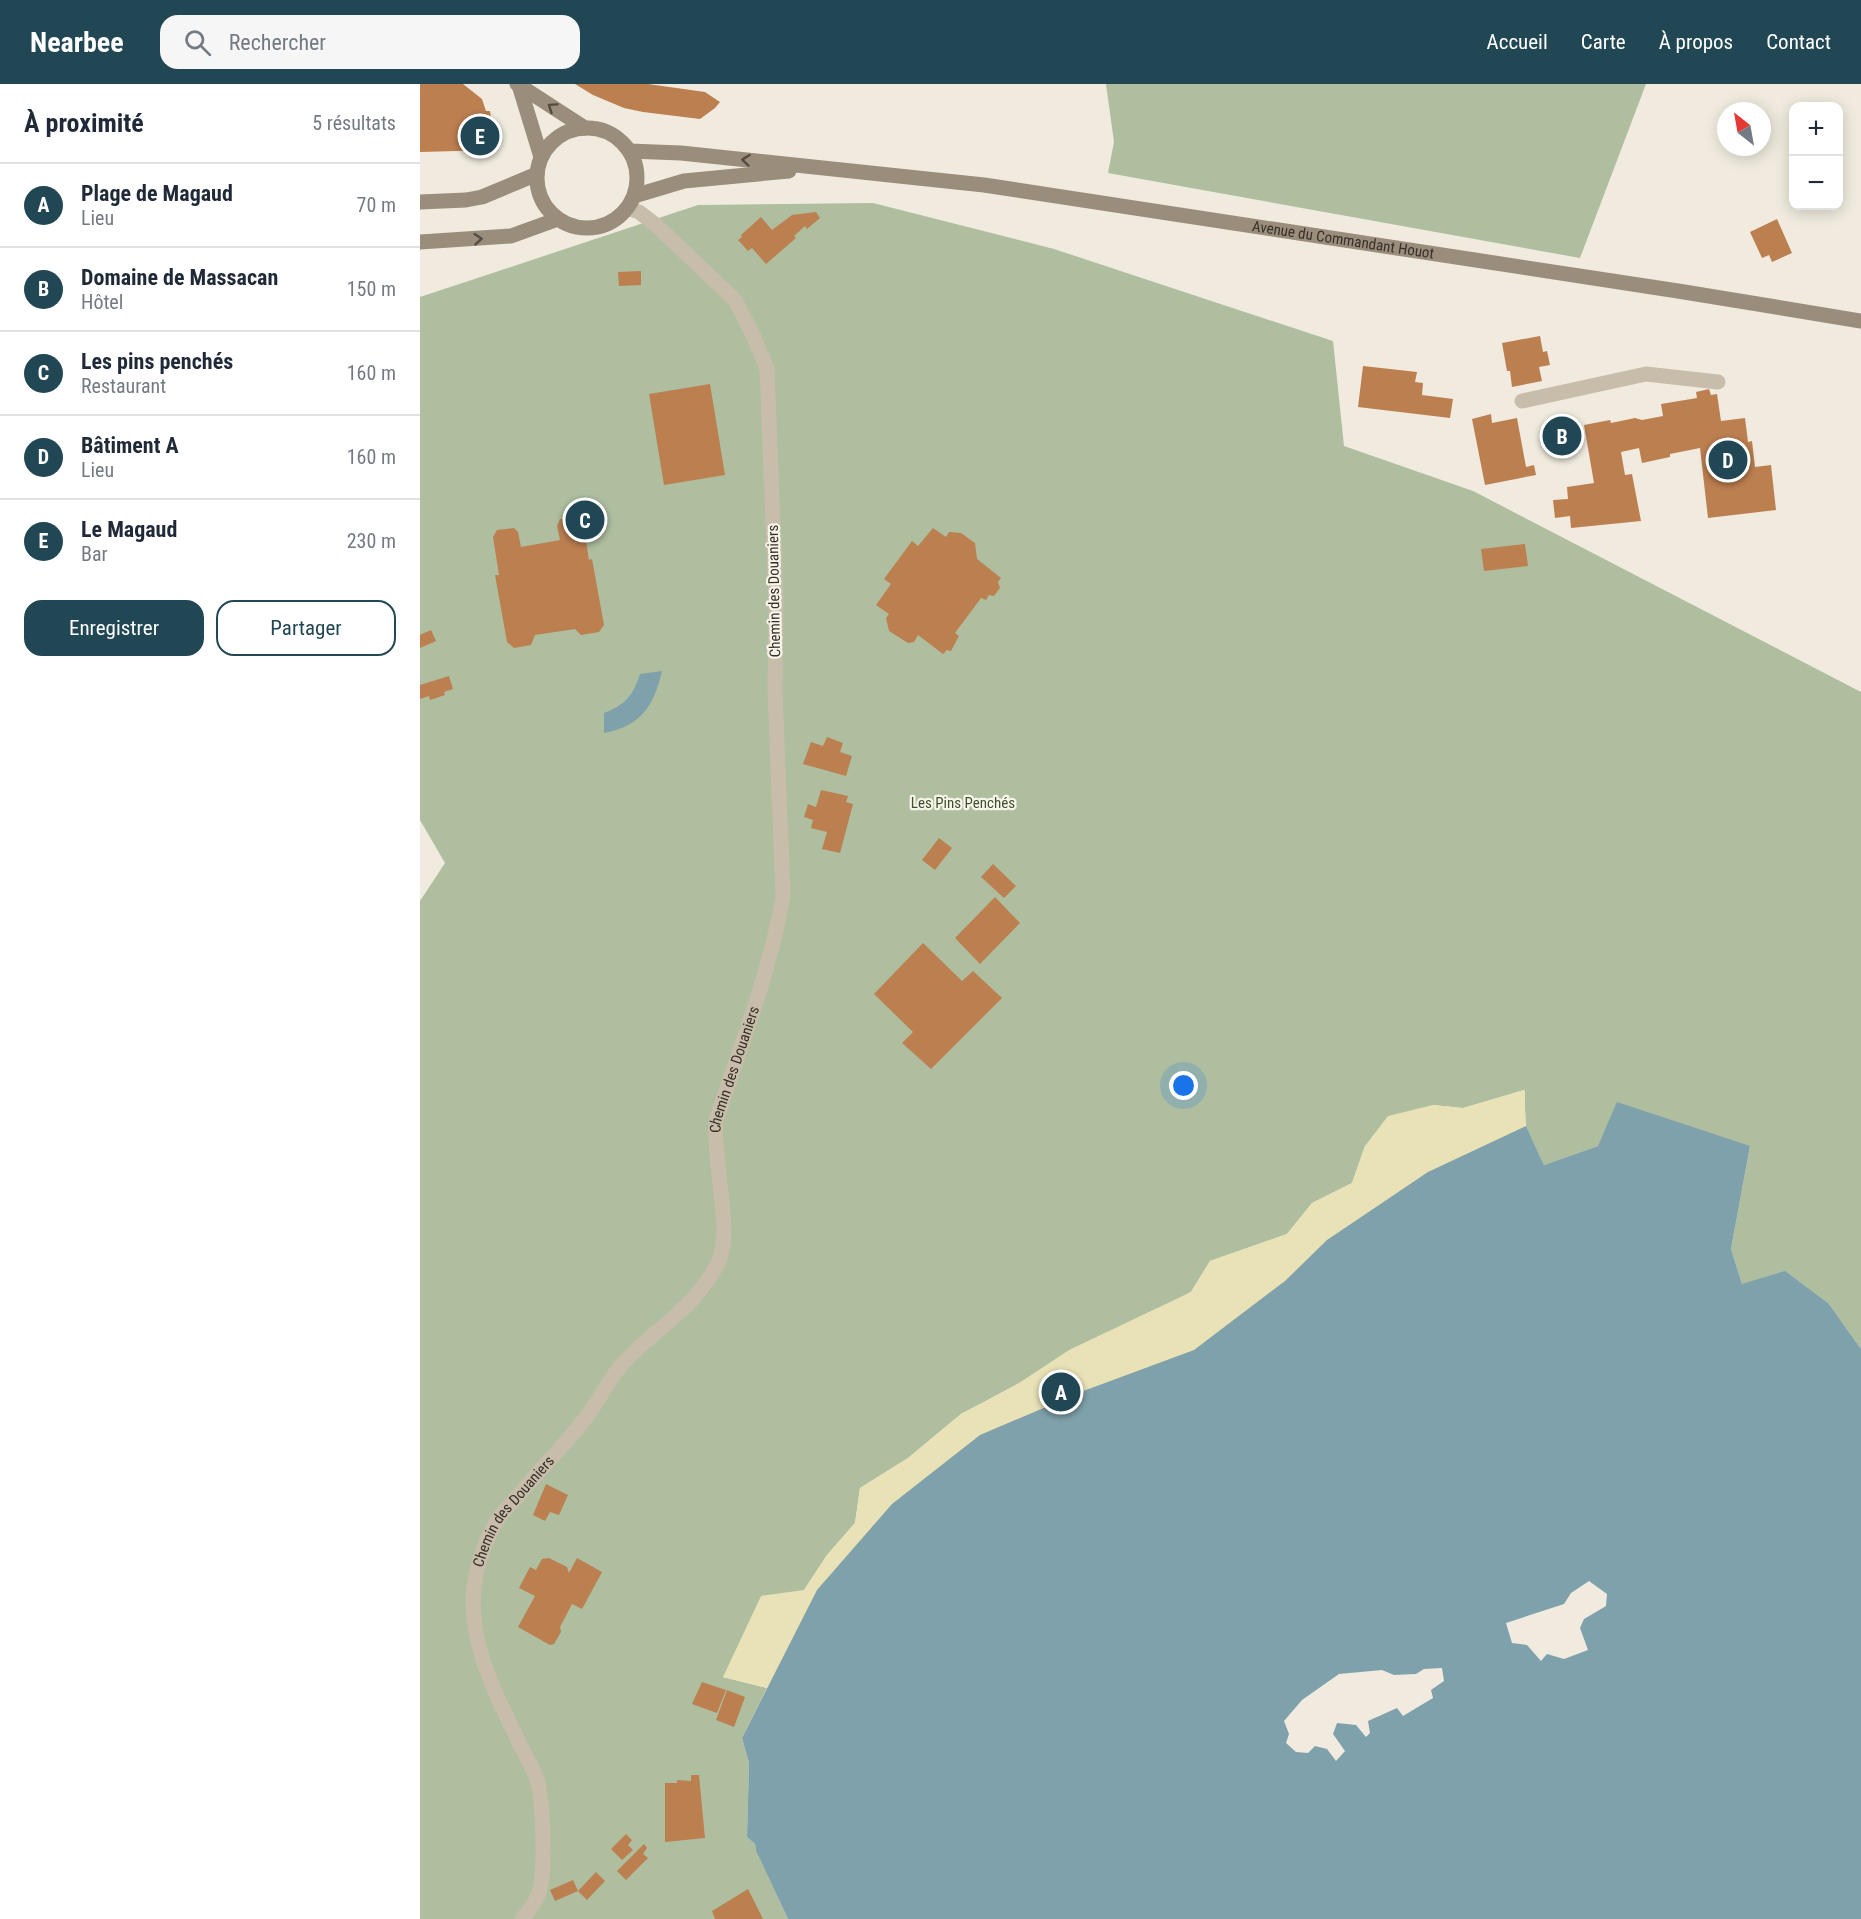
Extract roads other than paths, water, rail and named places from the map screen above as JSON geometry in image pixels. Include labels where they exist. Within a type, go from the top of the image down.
[{"type":"main road","points":[[518,85],[585,128]]},
{"type":"main road","points":[[518,85],[541,157]]},
{"type":"main road","points":[[585,128],[598,129],[611,133],[629,151],[636,165],[637,180],[631,202],[616,219],[603,226],[588,229],[572,226],[558,219],[546,207],[538,191],[537,174],[541,157],[551,142],[567,132],[585,128]]},
{"type":"main road","name":"Avenue du Commandant Houot","points":[[629,151],[681,153],[984,185],[1861,321]]},
{"type":"main road","name":"Avenue du Commandant Houot","points":[[631,202],[684,181],[825,168]]},
{"type":"main road","points":[[420,202],[482,197],[537,174]]},
{"type":"main road","points":[[420,242],[511,236],[558,219]]},
{"type":"street","name":"Chemin des Douaniers","points":[[522,1919],[528,1913],[539,1892],[543,1833],[536,1779],[493,1688],[479,1652],[474,1598],[476,1575],[484,1549],[498,1519],[589,1413],[617,1369],[641,1345],[688,1306],[719,1260],[723,1240],[723,1222],[715,1143],[716,1121],[758,993],[783,896],[775,690],[776,601],[767,369],[758,345],[735,300],[631,202]]},
{"type":"street","points":[[1522,401],[1646,374],[1718,382]]},
{"type":"water","points":[[662,671],[650,704],[637,720],[617,730],[604,733],[604,713],[618,707],[627,699],[640,674]]},
{"type":"water","points":[[1617,1102],[1750,1146],[1731,1249],[1742,1284],[1785,1271],[1829,1304],[1861,1349],[1861,1919],[788,1919],[756,1851],[755,1844],[747,1837],[749,1763],[742,1738],[817,1590],[892,1504],[980,1435],[1086,1390],[1194,1350],[1285,1281],[1327,1240],[1428,1172],[1526,1126],[1544,1165],[1598,1146]],"holes":[[[1589,1581],[1607,1594],[1606,1606],[1584,1619],[1580,1628],[1588,1650],[1564,1659],[1547,1654],[1541,1661],[1527,1645],[1512,1643],[1506,1623],[1564,1604],[1571,1593]],[[1442,1668],[1444,1681],[1431,1690],[1433,1698],[1403,1716],[1397,1708],[1368,1721],[1370,1733],[1366,1737],[1356,1725],[1337,1723],[1333,1734],[1345,1751],[1336,1761],[1327,1749],[1315,1746],[1308,1753],[1296,1752],[1286,1743],[1289,1734],[1284,1721],[1302,1700],[1339,1674],[1382,1670],[1394,1675],[1416,1674],[1424,1669]]]},
{"type":"place","name":"Le Magaud","points":[[480,136]]},
{"type":"place","name":"Domaine de Massacan","points":[[1562,436]]},
{"type":"place","name":"Bâtiment A","points":[[1728,460]]},
{"type":"place","name":"Les pins penchés","points":[[585,520]]},
{"type":"place","name":"Plage de Magaud","points":[[1061,1392]]},
{"type":"park label","name":"Les Pins Penchés","points":[[963,803]]}]
